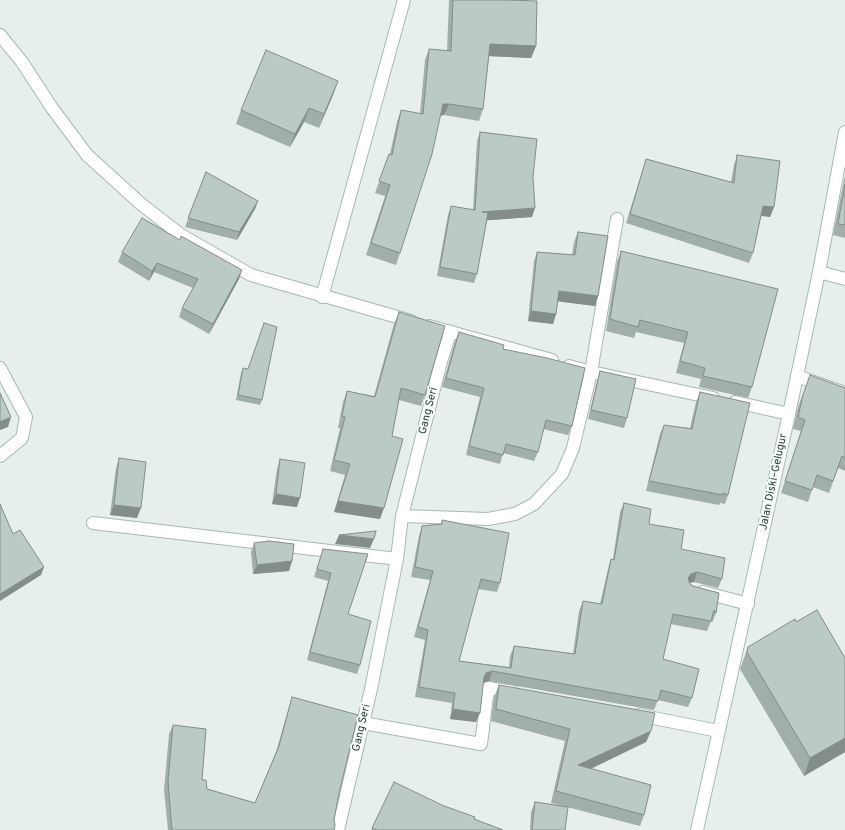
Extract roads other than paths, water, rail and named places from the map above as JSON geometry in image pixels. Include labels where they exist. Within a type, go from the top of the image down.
[{"type":"street","points":[[322,297],[404,0]]},
{"type":"street","points":[[0,35],[22,62],[52,108],[87,155],[141,204],[181,235],[251,275],[322,297],[591,372],[789,414]]},
{"type":"street","name":"Jalan Diski–Gelugur","points":[[697,830],[789,414],[819,272],[845,132]]},
{"type":"street","points":[[402,516],[488,519],[515,514],[534,504],[562,474],[573,448],[591,372],[617,219]]},
{"type":"street","points":[[819,272],[845,279]]},
{"type":"street","name":"Gang Seri","points":[[338,830],[363,722],[397,559],[402,516],[440,365],[449,336],[452,332]]},
{"type":"street","points":[[0,368],[26,417],[22,438],[0,456]]},
{"type":"street","points":[[797,376],[845,393]]},
{"type":"street","points":[[93,523],[397,559]]},
{"type":"street","points":[[692,589],[748,604]]},
{"type":"street","points":[[363,722],[481,744],[488,688],[524,695]]},
{"type":"street","points":[[628,712],[718,731]]}]
